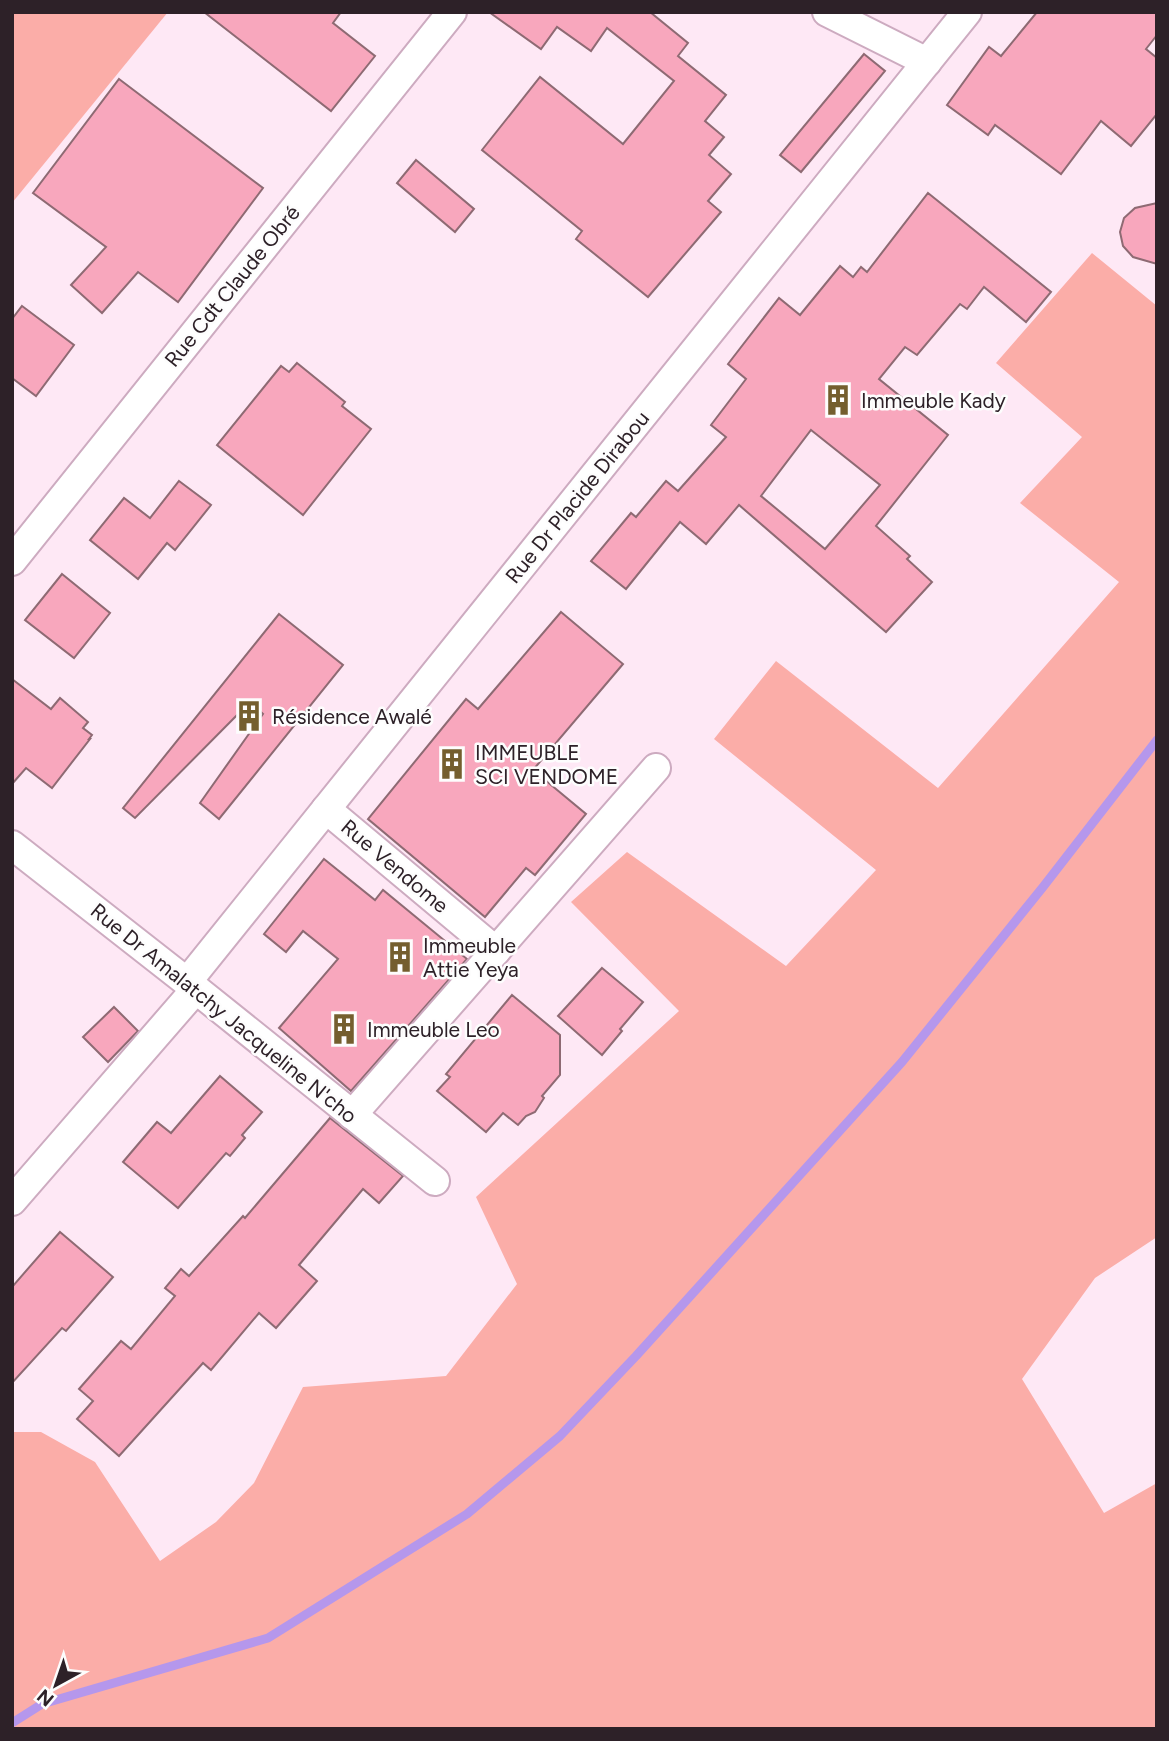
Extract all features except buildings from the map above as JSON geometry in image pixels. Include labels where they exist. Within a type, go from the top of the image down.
[{"type":"street","name":"Rue Cdt Claude Obré","points":[[12,561],[452,12]]},
{"type":"street","points":[[827,12],[927,62]]},
{"type":"street","name":"Rue Dr Placide Dirabou","points":[[12,1201],[191,986],[326,809],[967,12]]},
{"type":"street","points":[[352,1115],[656,768]]},
{"type":"street","name":"Rue Vendome","points":[[326,809],[496,951]]},
{"type":"street","name":"Rue Dr Amalatchy Jacqueline N'cho","points":[[12,845],[435,1181]]},
{"type":"shaded area","points":[[12,12],[168,12],[12,203]]},
{"type":"shaded area","points":[[1092,253],[1157,306],[1157,1237],[1095,1278],[1022,1379],[1104,1513],[1157,1483],[1157,1729],[12,1729],[12,1432],[41,1432],[95,1462],[160,1561],[216,1522],[254,1483],[303,1387],[446,1376],[517,1284],[476,1197],[679,1011],[571,902],[627,852],[786,966],[876,870],[714,739],[776,661],[938,788],[1119,582],[1020,503],[1082,437],[996,363]]},
{"type":"waterway","points":[[12,1723],[42,1704],[268,1638],[467,1514],[560,1436],[902,1062],[1157,740]]},
{"type":"place","name":"Immeuble Kady","points":[[838,400]]},
{"type":"place","name":"Résidence Awalé","points":[[249,716]]},
{"type":"place","name":"IMMEUBLE SCI VENDOME","points":[[452,764]]},
{"type":"place","name":"Immeuble Attie Yeya","points":[[400,957]]},
{"type":"place","name":"Immeuble Leo","points":[[344,1029]]}]
